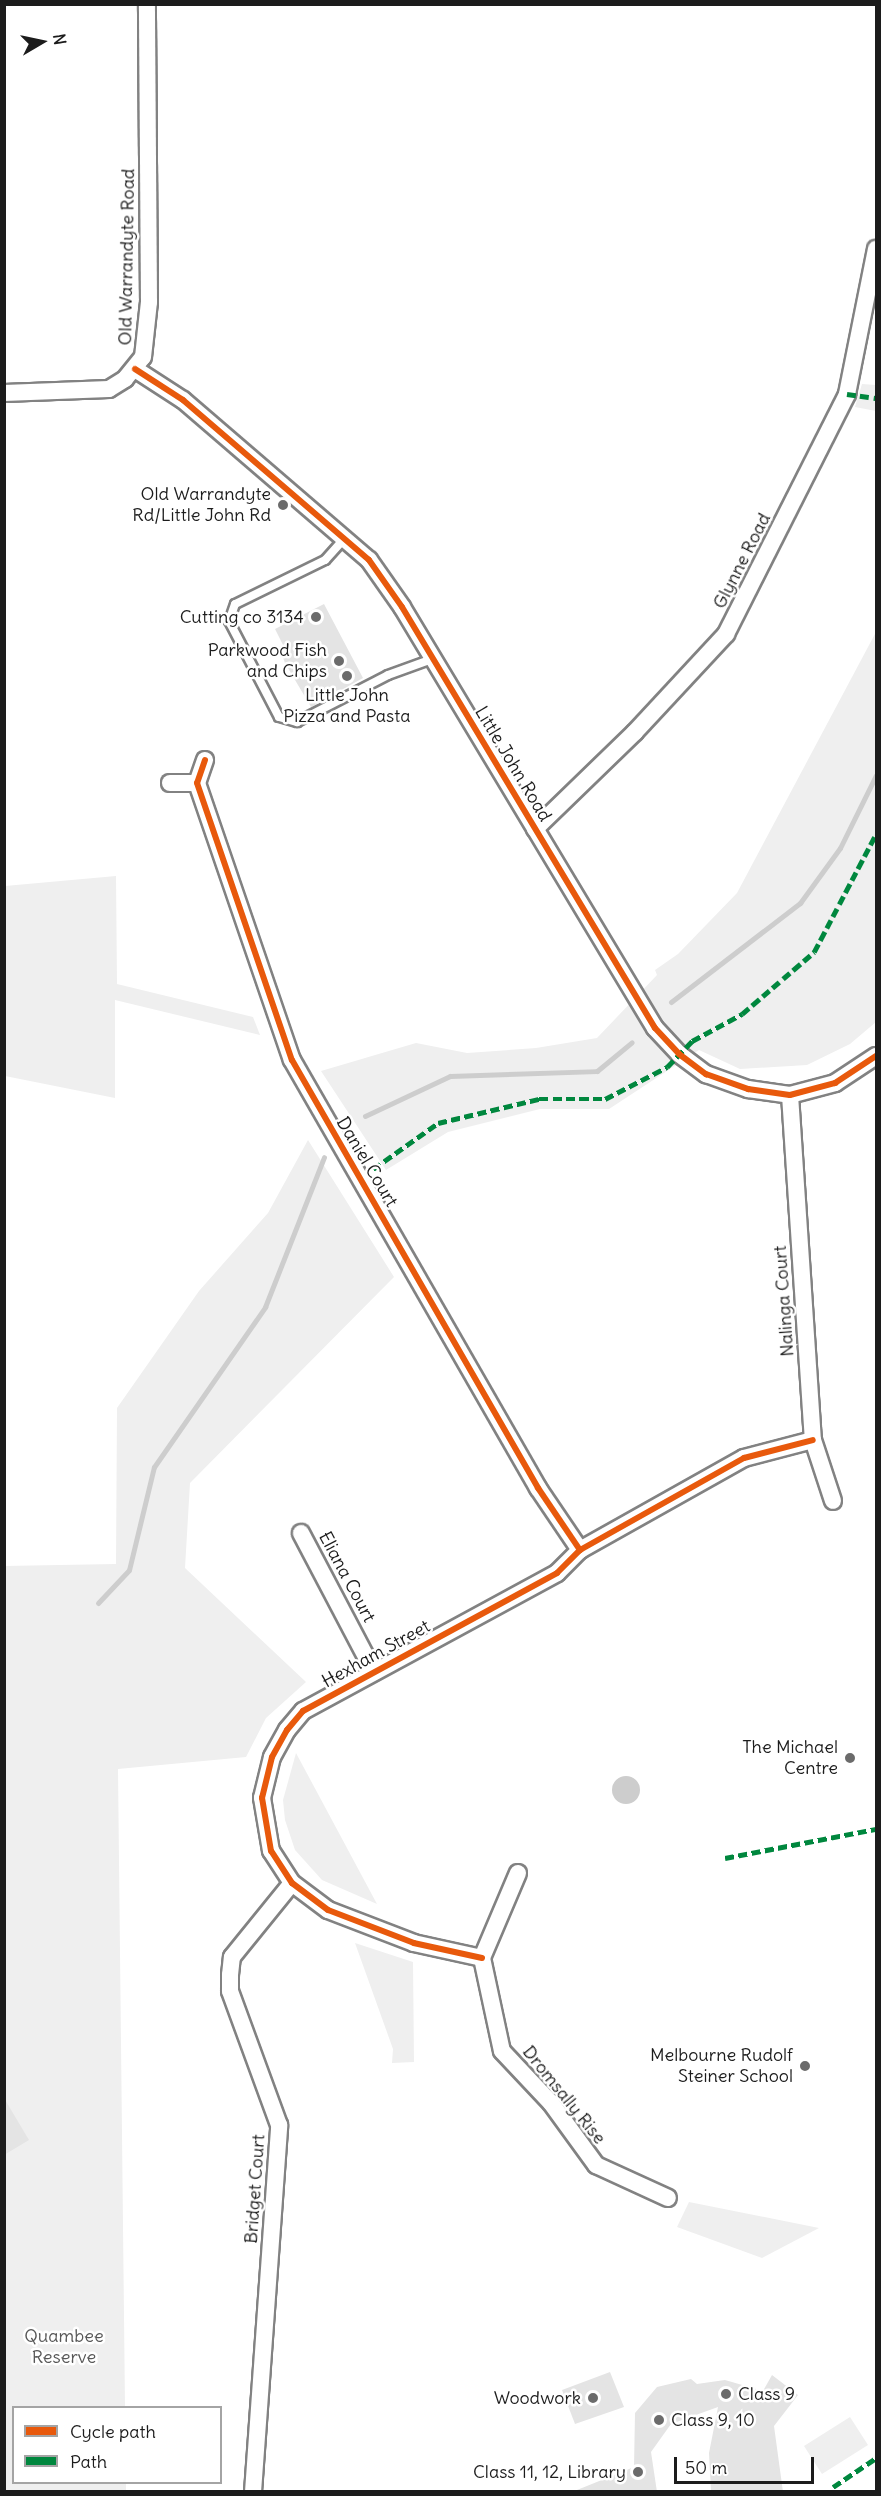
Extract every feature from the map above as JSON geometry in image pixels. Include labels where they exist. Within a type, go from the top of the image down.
[{"type":"street","name":"Old Warrandyte Road","points":[[4,393],[109,389],[135,369],[147,345],[149,313],[147,4]]},
{"type":"street","name":"Glynne Road","points":[[535,829],[635,732],[726,634],[847,394],[876,249]]},
{"type":"street","name":"Little John Road","points":[[135,369],[183,400],[369,560],[385,581],[655,1028],[679,1054],[706,1074],[748,1089],[790,1095],[835,1083],[876,1056]]},
{"type":"street","points":[[170,783],[197,783],[205,760]]},
{"type":"street","name":"Daniel Court","points":[[197,783],[292,1060],[538,1488],[580,1551]]},
{"type":"street","name":"Nalinga Court","points":[[790,1095],[813,1440],[833,1501]]},
{"type":"street","name":"Hexham Street","points":[[482,1958],[414,1943],[328,1910],[292,1883],[271,1851],[262,1798],[272,1757],[287,1730],[303,1711],[557,1573],[580,1551],[744,1458],[813,1440]]},
{"type":"street","name":"Eliana Court","points":[[301,1533],[374,1672]]},
{"type":"street","points":[[482,1958],[518,1873]]},
{"type":"street","name":"Bridget Court","points":[[253,2492],[279,2125],[230,1990],[230,1975],[232,1957],[292,1883]]},
{"type":"street","name":"Dromsally Rise","points":[[482,1958],[502,2051],[551,2103],[596,2165],[668,2198]]},
{"type":"lane","points":[[344,539],[325,560],[235,604],[229,621],[279,717],[297,722],[388,675],[432,659]]},
{"type":"green space","points":[[862,384],[876,385],[876,411],[855,407]]},
{"type":"green space","points":[[876,632],[876,1022],[850,1044],[807,1065],[740,1069],[699,1050],[609,1109],[540,1109],[448,1132],[386,1170],[321,1071],[416,1043],[467,1053],[536,1048],[597,1038],[657,975],[655,970],[678,954],[737,893]]},
{"type":"green space","points":[[116,876],[117,984],[253,1017],[260,1035],[115,1000],[115,1098],[5,1076],[5,886]]},
{"type":"green space","name":"Quambee Reserve","points":[[308,1140],[394,1277],[190,1483],[185,1568],[306,1682],[266,1718],[246,1757],[118,1769],[125,2406],[12,2406],[12,2484],[126,2484],[126,2491],[5,2491],[4,1566],[116,1564],[117,1408],[199,1291],[268,1213]]},
{"type":"green space","points":[[296,1753],[377,1904],[322,1880],[295,1850],[285,1820],[283,1800]]},
{"type":"green space","points":[[355,1943],[413,1962],[414,2062],[392,2063],[393,2049]]},
{"type":"green space","points":[[689,2202],[819,2228],[762,2258],[677,2227]]},
{"type":"green space","points":[[850,2417],[868,2445],[822,2474],[804,2446]]},
{"type":"shaded area","points":[[626,1776],[636,1780],[640,1790],[636,1800],[626,1804],[616,1800],[612,1790],[616,1780]]},
{"type":"building","points":[[324,604],[363,678],[311,707],[285,663],[279,647],[283,645],[275,629]]},
{"type":"building","points":[[4,2098],[29,2140],[4,2155]]},
{"type":"building","name":"Woodwork","points":[[610,2372],[624,2407],[575,2424],[562,2390]]},
{"type":"building","points":[[772,2375],[798,2395],[774,2426],[783,2492],[711,2492],[709,2453],[718,2407],[671,2424],[651,2452],[657,2492],[572,2492],[634,2467],[635,2413],[657,2387],[691,2379],[697,2384],[725,2380],[763,2391]]},
{"type":"waterway","points":[[671,1002],[800,903],[840,848],[876,775]]},
{"type":"waterway","points":[[365,1116],[450,1076],[597,1071],[632,1042]]},
{"type":"waterway","points":[[98,1603],[129,1570],[154,1467],[265,1307],[324,1157]]},
{"type":"marked path","points":[[847,394],[876,398]]},
{"type":"marked path","points":[[373,1169],[438,1123],[539,1099],[605,1099],[667,1067],[692,1041],[742,1014],[814,952],[876,834]]},
{"type":"marked path","points":[[725,1858],[876,1829]]},
{"type":"marked path","points":[[833,2487],[876,2458]]},
{"type":"cycle path","points":[[135,369],[183,400],[369,560],[402,607],[655,1028],[679,1054],[706,1074],[748,1089],[790,1095],[835,1083],[876,1056]]},
{"type":"cycle path","points":[[205,760],[197,783],[292,1060],[538,1488],[580,1550]]},
{"type":"cycle path","points":[[482,1958],[414,1943],[328,1910],[292,1883],[271,1851],[262,1798],[272,1757],[287,1730],[303,1711],[557,1573],[580,1550],[744,1458],[813,1440]]},
{"type":"place","name":"Old Warrandyte Rd/Little John Rd","points":[[283,505]]},
{"type":"place","name":"Cutting co 3134","points":[[316,617]]},
{"type":"place","name":"Parkwood Fish and Chips","points":[[339,661]]},
{"type":"place","name":"Little John Pizza and Pasta","points":[[347,676]]},
{"type":"place","name":"The Michael Centre","points":[[850,1758]]},
{"type":"place","name":"Melbourne Rudolf Steiner School","points":[[805,2066]]},
{"type":"place","name":"Class 9","points":[[726,2394]]},
{"type":"place","name":"Woodwork","points":[[593,2398]]},
{"type":"place","name":"Class 9, 10","points":[[659,2420]]},
{"type":"place","name":"Class 11, 12, Library","points":[[638,2472]]}]
